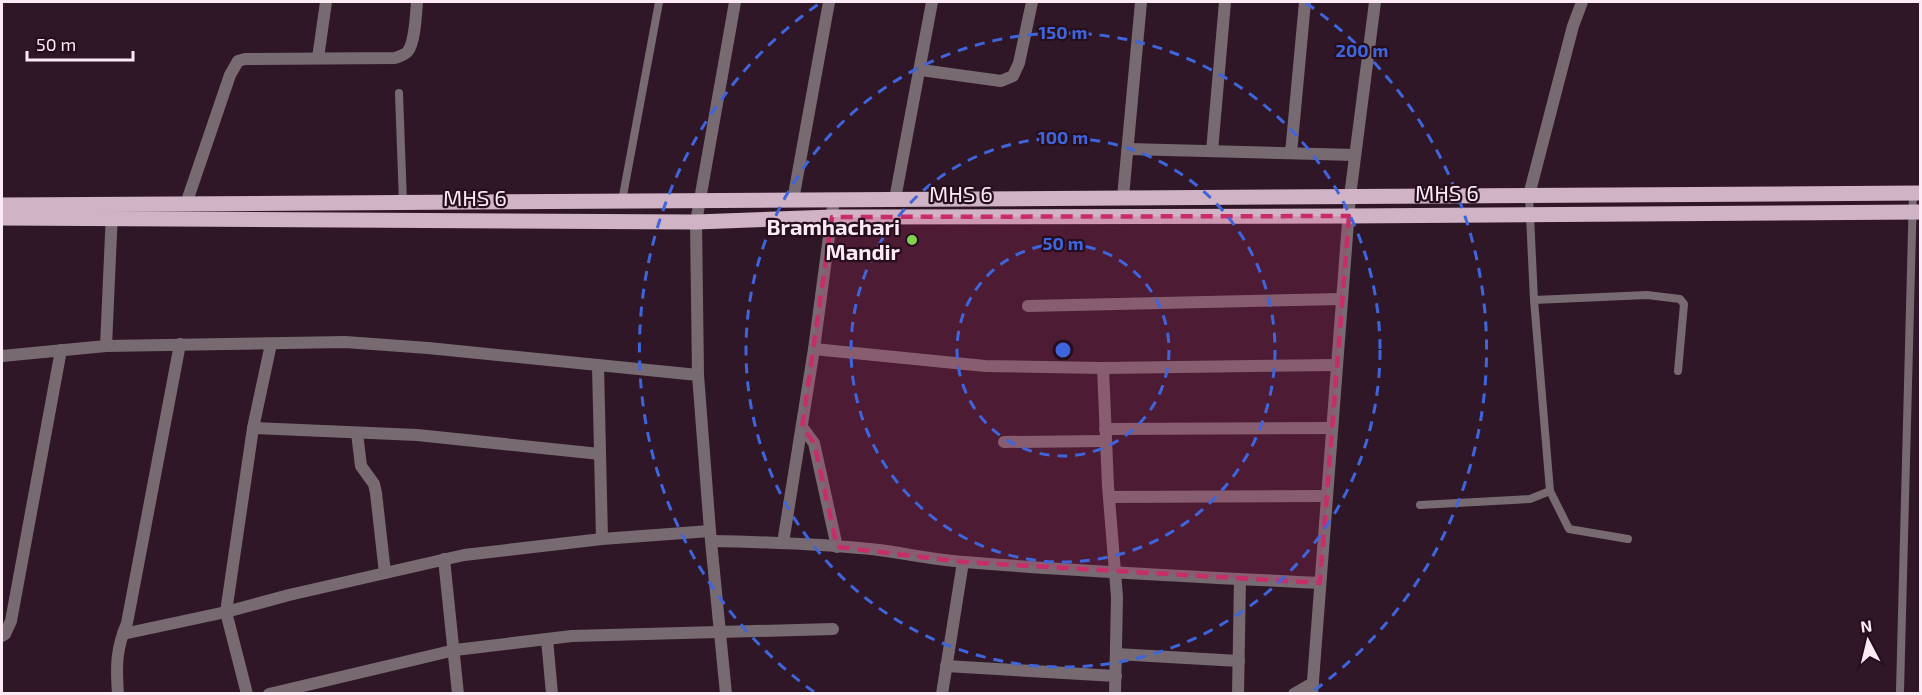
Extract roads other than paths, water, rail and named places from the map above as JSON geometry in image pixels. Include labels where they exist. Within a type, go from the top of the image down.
[{"type":"main road","points":[[2,206],[112,212],[186,204],[1917,193]]},
{"type":"main road","name":"MHS 6","points":[[2,218],[112,212],[696,222],[832,217],[1916,212]]},
{"type":"street","points":[[318,58],[326,2]]},
{"type":"street","points":[[186,204],[230,75],[238,61],[245,59],[395,58],[409,50],[417,2]]},
{"type":"street","points":[[726,693],[698,375],[696,222],[735,2]]},
{"type":"street","points":[[793,200],[829,2]]},
{"type":"street","points":[[895,199],[933,2]]},
{"type":"street","points":[[921,70],[1001,81],[1013,76],[1019,63],[1032,2]]},
{"type":"street","points":[[1123,198],[1141,2]]},
{"type":"street","points":[[1212,151],[1225,2]]},
{"type":"street","points":[[1291,153],[1305,2]]},
{"type":"street","points":[[1294,693],[1313,688],[1350,196],[1375,2]]},
{"type":"street","points":[[1529,195],[1573,26],[1582,2]]},
{"type":"street","points":[[1128,149],[1355,155]]},
{"type":"street","points":[[783,543],[814,349],[834,199]]},
{"type":"street","points":[[106,346],[112,212]]},
{"type":"street","points":[[1028,306],[1342,299]]},
{"type":"street","points":[[2,356],[106,346],[345,342],[698,375]]},
{"type":"street","points":[[118,693],[116,666],[119,642],[127,623],[180,344]]},
{"type":"street","points":[[247,693],[226,612],[253,428],[271,344]]},
{"type":"street","points":[[814,349],[985,366],[1103,368],[1337,365]]},
{"type":"street","points":[[2,636],[11,621],[61,350]]},
{"type":"street","points":[[598,365],[602,539]]},
{"type":"street","points":[[1103,368],[1109,497],[1114,573],[1118,597],[1115,693]]},
{"type":"street","points":[[801,427],[814,443],[837,547]]},
{"type":"street","points":[[253,428],[417,435],[600,454]]},
{"type":"street","points":[[1004,442],[1105,435],[1332,428]]},
{"type":"street","points":[[357,433],[361,466],[374,484],[376,493],[386,573]]},
{"type":"street","points":[[1109,497],[1327,496]]},
{"type":"street","points":[[123,634],[226,612],[444,559],[602,539],[711,536],[879,550],[963,562],[1114,573],[1320,583]]},
{"type":"street","points":[[444,559],[458,693]]},
{"type":"street","points":[[942,693],[963,562]]},
{"type":"street","points":[[1238,693],[1240,579]]},
{"type":"street","points":[[274,693],[454,650],[547,639],[609,633],[833,629]]},
{"type":"street","points":[[547,639],[552,693]]},
{"type":"street","points":[[1116,654],[1239,662]]},
{"type":"street","points":[[946,666],[1116,676]]},
{"type":"lane","points":[[622,201],[659,2]]},
{"type":"lane","points":[[399,93],[403,202]]},
{"type":"lane","points":[[1900,691],[1917,193]]},
{"type":"lane","points":[[1529,195],[1534,300],[1550,491],[1569,529],[1628,539]]},
{"type":"lane","points":[[1534,300],[1647,295],[1680,299],[1684,304],[1678,371]]},
{"type":"lane","points":[[1420,505],[1530,499],[1550,491]]},
{"type":"place","name":"Bramhachari Mandir","points":[[912,240]]}]
